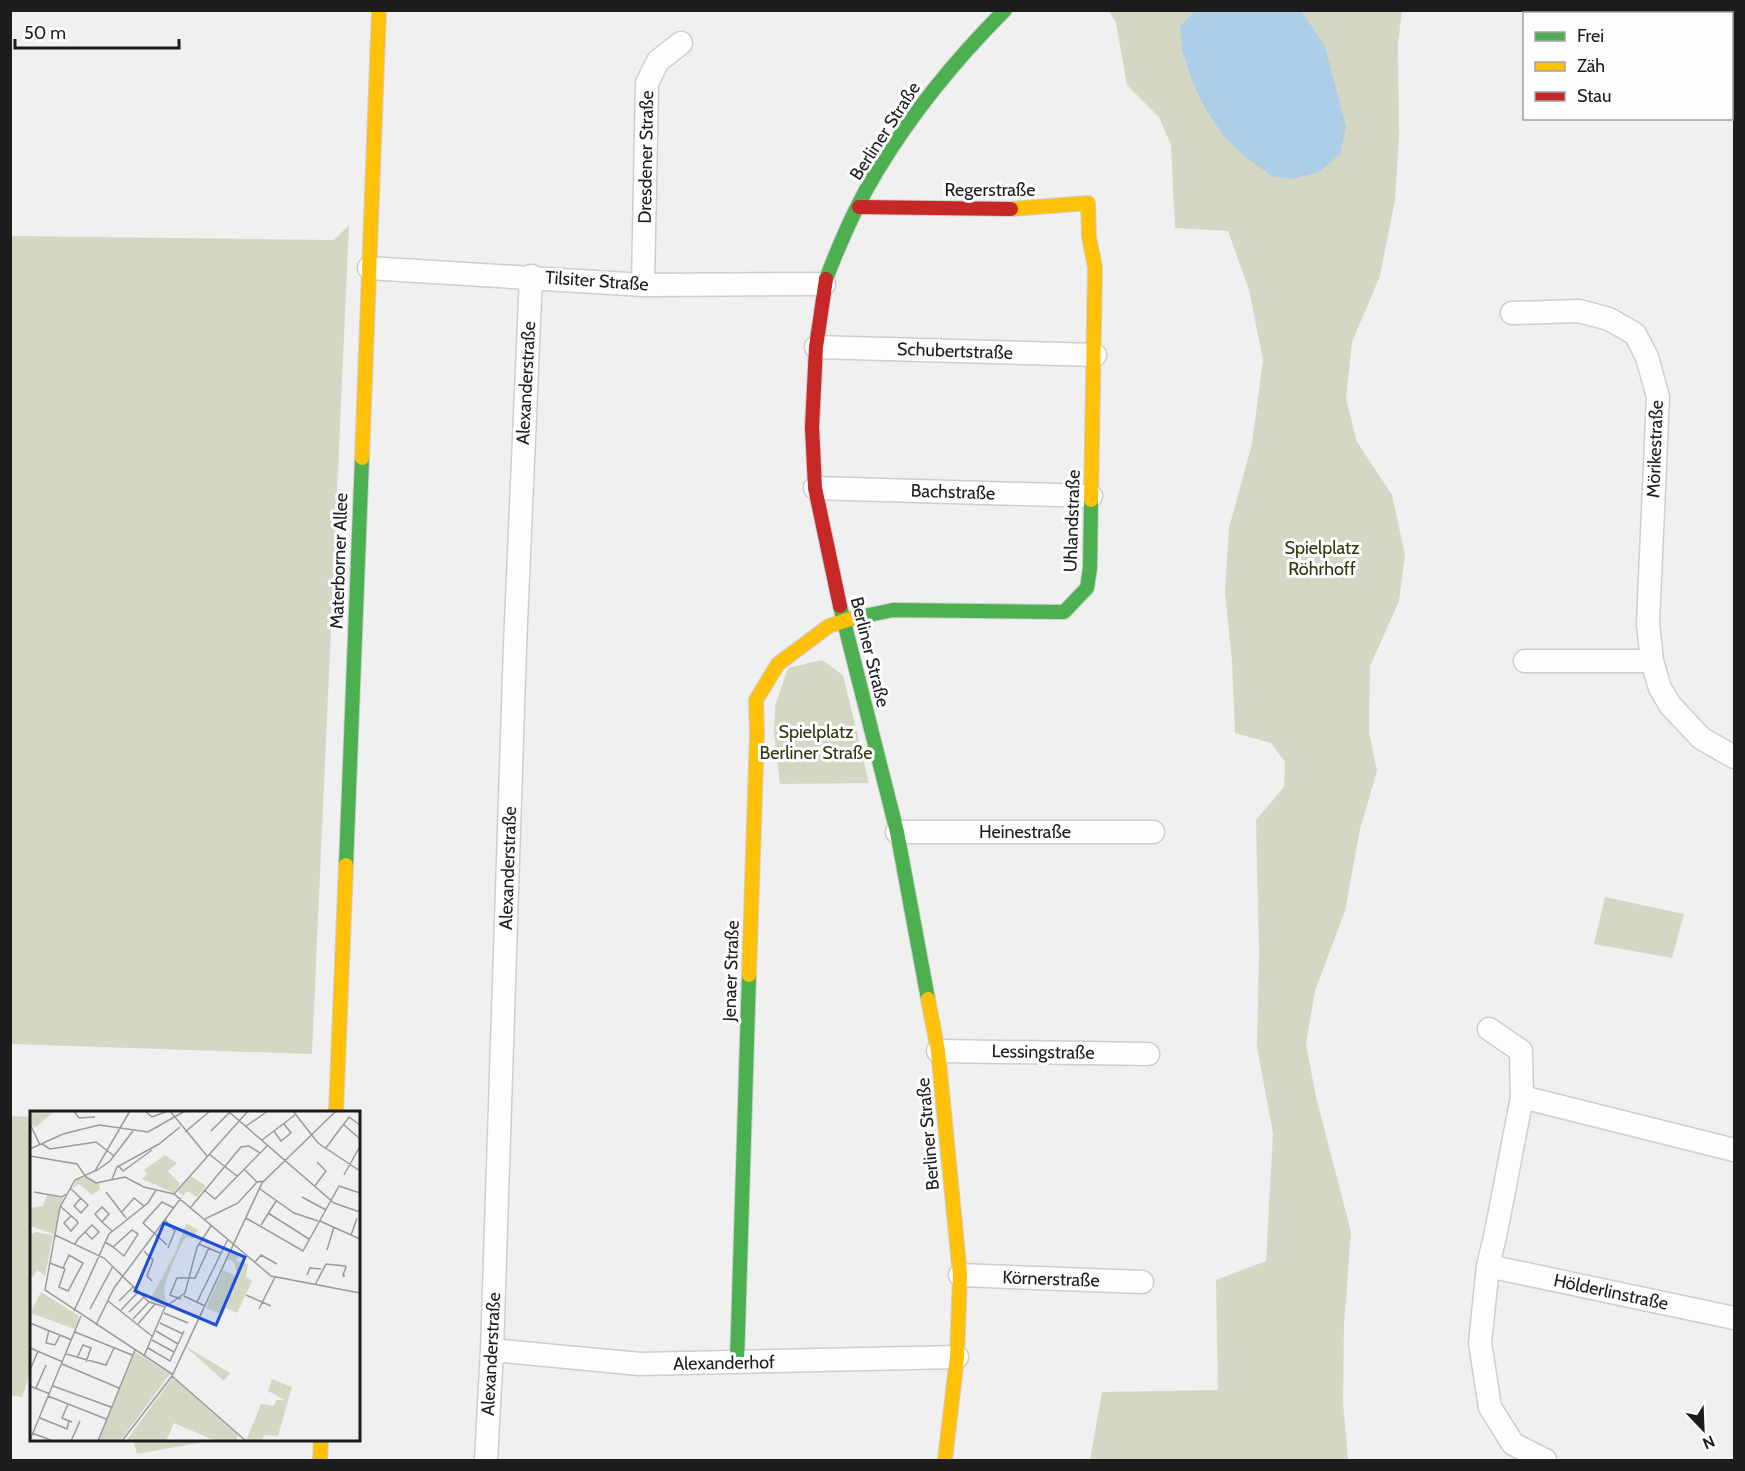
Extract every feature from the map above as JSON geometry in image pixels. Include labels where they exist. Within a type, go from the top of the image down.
[{"type":"street","name":"Materborner Allee","points":[[336,1111],[379,10]]},
{"type":"street","name":"Berliner Straße","points":[[945,1461],[957,1357],[960,1275],[938,1051],[897,832],[843,620],[815,488],[812,427],[816,347],[824,284],[836,254],[876,172],[933,90],[1005,10]]},
{"type":"street","name":"Dresdener Straße","points":[[643,285],[647,83],[658,61],[681,44]]},
{"type":"street","name":"Regerstraße","points":[[859,207],[1024,209],[1088,203],[1089,237]]},
{"type":"street","name":"Uhlandstraße","points":[[843,620],[893,610],[1064,612],[1087,588],[1090,568],[1095,355],[1095,267],[1089,237]]},
{"type":"street","name":"Tilsiter Straße","points":[[369,268],[531,276],[643,285],[824,284]]},
{"type":"street","name":"Alexanderstraße","points":[[486,1461],[492,1350],[515,646],[531,276]]},
{"type":"street","name":"Mörikestraße","points":[[1512,313],[1579,311],[1609,319],[1635,333],[1647,357],[1658,397],[1648,623],[1652,661],[1660,688],[1670,705],[1701,738],[1734,757]]},
{"type":"street","name":"Schubertstraße","points":[[816,347],[1095,355]]},
{"type":"street","name":"Bachstraße","points":[[815,488],[1091,496]]},
{"type":"street","name":"Jenaer Straße","points":[[737,1363],[757,733],[756,700],[779,663],[830,626],[843,620]]},
{"type":"street","points":[[1525,661],[1652,661]]},
{"type":"street","name":"Heinestraße","points":[[897,832],[1153,832]]},
{"type":"street","points":[[1489,1029],[1521,1051],[1522,1097],[1488,1266],[1480,1343],[1490,1407],[1513,1444],[1545,1461]]},
{"type":"street","name":"Lessingstraße","points":[[938,1051],[1148,1054]]},
{"type":"street","points":[[1522,1097],[1734,1150]]},
{"type":"street","name":"Hölderlinstraße","points":[[1488,1266],[1734,1318]]},
{"type":"street","name":"Körnerstraße","points":[[960,1275],[1142,1282]]},
{"type":"street","name":"Alexanderhof","points":[[492,1350],[640,1364],[957,1357]]},
{"type":"street","points":[[320,1461],[321,1441]]},
{"type":"green space","name":"Spielplatz Röhrhoff","points":[[1109,11],[1402,11],[1398,44],[1399,138],[1395,200],[1380,276],[1352,342],[1346,398],[1357,442],[1392,495],[1405,555],[1399,601],[1370,666],[1369,732],[1377,771],[1360,829],[1345,911],[1315,991],[1306,1044],[1316,1097],[1351,1232],[1344,1325],[1343,1402],[1348,1460],[1090,1460],[1102,1392],[1218,1390],[1216,1280],[1266,1261],[1273,1133],[1257,1047],[1259,951],[1256,820],[1284,787],[1285,762],[1271,743],[1235,733],[1232,661],[1225,592],[1229,528],[1252,444],[1263,360],[1249,290],[1228,231],[1175,228],[1171,145],[1159,117],[1127,85],[1116,23]]},
{"type":"green space","points":[[349,225],[312,1054],[11,1044],[11,236],[334,240]]},
{"type":"green space","name":"Spielplatz Berliner Straße","points":[[822,660],[843,675],[869,783],[780,784],[774,733],[775,706],[788,668]]},
{"type":"green space","points":[[1605,897],[1684,914],[1672,958],[1594,944]]},
{"type":"green space","points":[[11,1116],[30,1117],[30,1374],[22,1397],[10,1395]]},
{"type":"green space","points":[[133,1441],[209,1441],[137,1454]]},
{"type":"water","points":[[1195,11],[1301,11],[1325,46],[1346,127],[1340,154],[1319,172],[1291,179],[1272,176],[1244,156],[1223,135],[1205,108],[1193,83],[1182,50],[1180,26]]},
{"type":"traffic: fast","points":[[826,279],[856,210],[891,149],[936,87],[1005,10]]},
{"type":"traffic: fast","points":[[346,865],[362,458]]},
{"type":"traffic: fast","points":[[850,619],[893,610],[1064,612],[1087,588],[1090,568],[1091,500]]},
{"type":"traffic: fast","points":[[840,606],[897,832],[928,999]]},
{"type":"traffic: fast","points":[[737,1363],[749,975]]},
{"type":"traffic: slow","points":[[362,458],[379,10]]},
{"type":"traffic: slow","points":[[1656,10],[1660,12]]},
{"type":"traffic: slow","points":[[1011,209],[1088,203],[1089,237],[1095,267],[1091,500]]},
{"type":"traffic: slow","points":[[749,975],[757,733],[756,700],[778,664],[829,626],[850,619]]},
{"type":"traffic: slow","points":[[336,1111],[346,865]]},
{"type":"traffic: slow","points":[[928,999],[938,1051],[960,1275],[957,1357],[945,1460]]},
{"type":"traffic: slow","points":[[320,1460],[321,1441]]},
{"type":"traffic: jam","points":[[859,207],[1011,209]]},
{"type":"traffic: jam","points":[[826,279],[816,347],[812,427],[815,488],[840,606]]}]
